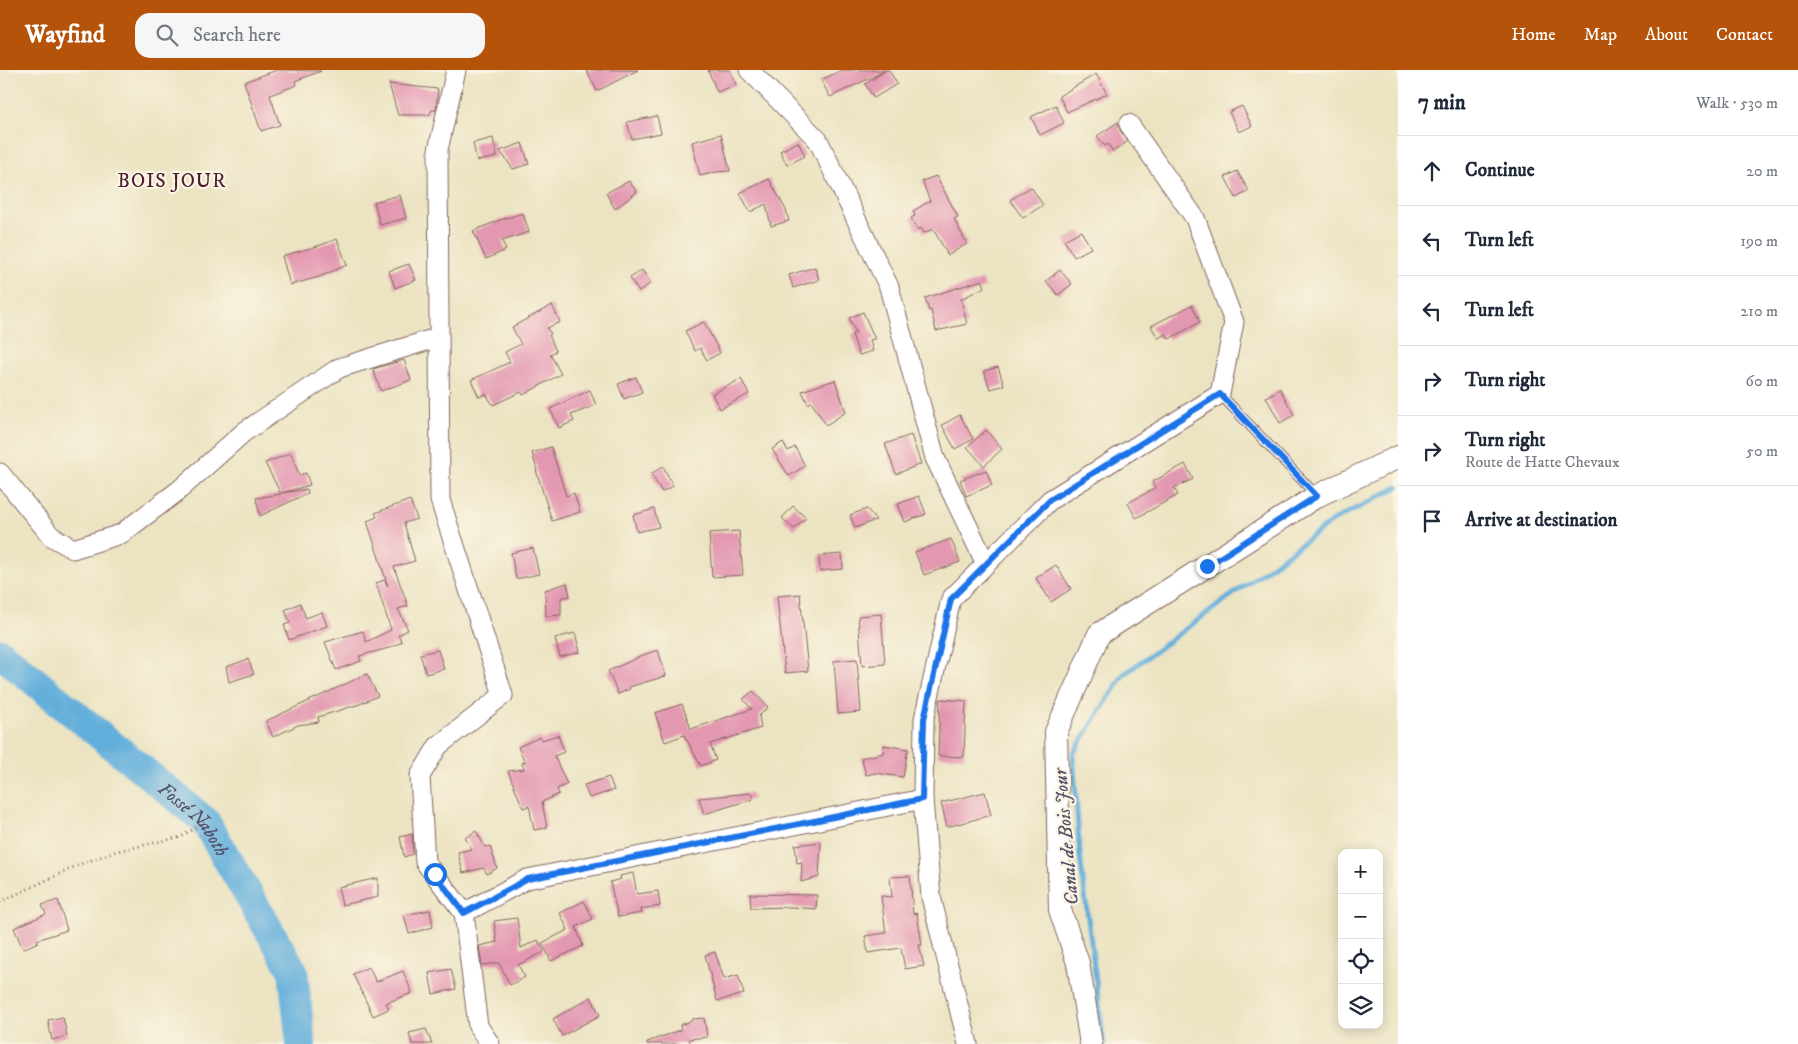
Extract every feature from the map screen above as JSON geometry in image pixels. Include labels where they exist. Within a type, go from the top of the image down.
[{"type":"street","points":[[456,70],[438,150],[440,500],[503,695],[438,746],[420,776],[425,862],[464,913],[478,1026],[490,1044]]},
{"type":"street","points":[[749,70],[818,140],[885,278],[935,458],[986,564]]},
{"type":"street","points":[[968,1044],[931,897],[922,799],[924,719],[951,599],[1050,500],[1220,394],[1234,322],[1194,218],[1129,124]]},
{"type":"street","points":[[0,473],[51,536],[73,549],[121,534],[178,491],[244,432],[339,368],[439,337]]},
{"type":"street","points":[[1092,1044],[1078,963],[1060,910],[1056,732],[1099,634],[1317,496],[1398,457]]},
{"type":"street","points":[[464,913],[528,879],[922,799]]},
{"type":"lane","points":[[1220,394],[1317,496]]},
{"type":"path","points":[[0,902],[83,863],[117,851],[181,837],[204,821]]},
{"type":"building","points":[[277,70],[321,71],[295,81],[297,85],[270,95],[280,125],[261,131],[244,82]]},
{"type":"building","points":[[586,70],[638,70],[597,91]]},
{"type":"building","points":[[708,70],[730,70],[736,85],[717,92]]},
{"type":"building","points":[[842,70],[889,70],[897,84],[874,98],[865,84],[885,71],[830,97],[821,80]]},
{"type":"building","points":[[1096,74],[1107,94],[1067,112],[1059,96]]},
{"type":"building","points":[[389,84],[438,89],[436,110],[432,110],[429,115],[398,115]]},
{"type":"building","points":[[1056,105],[1064,123],[1040,135],[1031,117]]},
{"type":"building","points":[[1242,106],[1252,126],[1239,132],[1229,112]]},
{"type":"building","points":[[657,116],[661,133],[632,139],[627,122]]},
{"type":"building","points":[[1118,122],[1120,130],[1128,141],[1113,152],[1108,144],[1105,146],[1097,136]]},
{"type":"building","points":[[721,134],[730,171],[700,176],[692,142]]},
{"type":"building","points":[[493,138],[497,157],[477,161],[473,143]]},
{"type":"building","points":[[798,142],[805,156],[787,165],[780,151]]},
{"type":"building","points":[[522,143],[529,164],[513,169],[500,151]]},
{"type":"building","points":[[1237,171],[1249,191],[1236,198],[1225,177]]},
{"type":"building","points":[[936,176],[958,217],[954,219],[967,244],[948,255],[933,229],[924,233],[921,228],[917,230],[911,218],[915,216],[913,211],[930,201],[922,181]]},
{"type":"building","points":[[769,179],[786,210],[789,221],[771,226],[766,204],[750,212],[740,193]]},
{"type":"building","points":[[629,181],[637,192],[615,209],[606,193]]},
{"type":"building","points":[[1031,187],[1043,205],[1023,218],[1010,200]]},
{"type":"building","points":[[400,195],[406,218],[380,225],[374,202]]},
{"type":"building","points":[[523,213],[529,232],[502,241],[506,250],[486,259],[473,231]]},
{"type":"building","points":[[1081,231],[1091,248],[1074,257],[1064,240]]},
{"type":"building","points":[[337,239],[347,265],[319,277],[290,285],[282,256]]},
{"type":"building","points":[[409,264],[416,280],[395,288],[389,271]]},
{"type":"building","points":[[815,267],[819,280],[793,288],[789,275]]},
{"type":"building","points":[[642,270],[651,283],[639,292],[630,278]]},
{"type":"building","points":[[1060,270],[1072,284],[1058,295],[1046,281]]},
{"type":"building","points":[[982,280],[985,287],[961,299],[967,324],[936,331],[931,310],[929,311],[925,298]]},
{"type":"building","points":[[552,305],[560,322],[547,328],[551,334],[549,335],[556,351],[550,354],[561,374],[523,395],[521,392],[493,405],[486,394],[479,397],[471,380],[510,362],[505,352],[521,344],[512,327]]},
{"type":"building","points":[[1192,305],[1200,322],[1169,339],[1166,334],[1158,338],[1151,326]]},
{"type":"building","points":[[863,312],[875,339],[870,340],[873,351],[859,355],[852,334],[856,333],[849,318]]},
{"type":"building","points":[[704,322],[720,353],[707,360],[700,348],[695,351],[685,331]]},
{"type":"building","points":[[404,360],[411,380],[381,391],[373,369]]},
{"type":"building","points":[[998,367],[1004,385],[990,389],[984,371]]},
{"type":"building","points":[[636,377],[642,392],[624,399],[618,384]]},
{"type":"building","points":[[741,379],[749,394],[720,409],[712,394]]},
{"type":"building","points":[[835,380],[846,412],[826,425],[811,402],[808,404],[802,391]]},
{"type":"building","points":[[1280,389],[1294,415],[1280,423],[1266,397]]},
{"type":"building","points":[[590,390],[596,405],[571,415],[574,421],[559,428],[550,409]]},
{"type":"building","points":[[960,415],[973,439],[955,449],[942,425]]},
{"type":"building","points":[[986,430],[1002,449],[984,466],[967,447]]},
{"type":"building","points":[[911,435],[921,464],[896,474],[885,444]]},
{"type":"building","points":[[783,442],[788,451],[795,447],[805,466],[789,476],[772,449]]},
{"type":"building","points":[[551,447],[566,496],[574,493],[580,512],[552,521],[532,453]]},
{"type":"building","points":[[291,453],[299,475],[306,473],[310,485],[282,493],[307,489],[308,493],[260,516],[256,498],[281,494],[265,463]]},
{"type":"building","points":[[1185,464],[1193,479],[1174,488],[1178,495],[1136,518],[1128,503],[1155,488],[1152,482]]},
{"type":"building","points":[[663,466],[673,486],[662,492],[651,474]]},
{"type":"building","points":[[986,470],[992,485],[966,496],[960,480]]},
{"type":"building","points":[[919,496],[926,514],[905,522],[898,504]]},
{"type":"building","points":[[410,500],[417,519],[404,523],[415,561],[394,567],[408,606],[398,609],[408,630],[398,635],[402,642],[389,648],[359,656],[361,661],[336,670],[325,642],[363,631],[366,642],[391,630],[376,583],[384,580],[388,586],[367,521],[377,517],[375,513]]},
{"type":"building","points":[[793,506],[806,518],[794,529],[782,518]]},
{"type":"building","points":[[654,509],[659,527],[637,532],[633,515]]},
{"type":"building","points":[[867,509],[876,520],[855,528],[850,515]]},
{"type":"building","points":[[739,531],[743,575],[712,577],[709,533]]},
{"type":"building","points":[[951,539],[960,562],[924,575],[915,552]]},
{"type":"building","points":[[533,548],[539,574],[516,579],[511,553]]},
{"type":"building","points":[[842,554],[843,569],[820,571],[819,556]]},
{"type":"building","points":[[1056,565],[1071,589],[1051,602],[1036,578]]},
{"type":"building","points":[[567,583],[570,596],[561,598],[561,615],[546,616],[545,590]]},
{"type":"building","points":[[800,594],[808,671],[785,673],[777,596]]},
{"type":"building","points":[[300,603],[306,618],[322,612],[327,626],[289,640],[284,625],[290,623],[285,610]]},
{"type":"building","points":[[881,614],[885,664],[862,666],[858,616]]},
{"type":"building","points":[[575,633],[580,652],[560,657],[555,638]]},
{"type":"building","points":[[438,650],[444,669],[426,674],[420,654]]},
{"type":"building","points":[[658,650],[666,676],[629,687],[630,689],[618,694],[608,671],[637,657]]},
{"type":"building","points":[[248,659],[254,674],[229,682],[226,667]]},
{"type":"building","points":[[857,659],[861,712],[838,714],[834,661]]},
{"type":"building","points":[[367,674],[378,696],[360,704],[318,717],[319,722],[298,725],[273,737],[266,721]]},
{"type":"building","points":[[753,691],[768,707],[759,716],[761,728],[710,744],[716,760],[701,766],[684,735],[665,742],[655,713],[682,704],[691,729],[752,709],[743,699]]},
{"type":"building","points":[[940,699],[966,701],[964,757],[938,756]]},
{"type":"building","points":[[558,735],[564,752],[554,756],[567,784],[557,789],[559,794],[542,802],[547,828],[534,830],[529,806],[523,808],[508,771],[524,769],[522,763],[525,762],[518,747],[540,737],[542,740]]},
{"type":"building","points":[[884,745],[908,749],[903,777],[875,773],[866,775],[861,758],[883,753]]},
{"type":"building","points":[[609,777],[614,790],[589,798],[584,785]]},
{"type":"building","points":[[985,792],[991,815],[947,827],[941,803]]},
{"type":"building","points":[[751,793],[753,799],[704,814],[699,798]]},
{"type":"building","points":[[476,831],[485,847],[490,846],[497,868],[487,874],[484,868],[463,873],[458,852],[472,849],[465,838]]},
{"type":"building","points":[[412,834],[413,854],[404,857],[400,837]]},
{"type":"building","points":[[821,842],[819,877],[801,882],[802,862],[797,863],[795,845]]},
{"type":"building","points":[[633,873],[637,894],[658,891],[660,906],[641,909],[642,913],[618,917],[610,882],[621,879],[620,876]]},
{"type":"building","points":[[910,876],[913,914],[917,913],[922,945],[919,945],[924,966],[905,969],[901,948],[868,953],[865,936],[886,933],[881,896],[892,897],[890,877]]},
{"type":"building","points":[[378,878],[378,897],[342,905],[338,887]]},
{"type":"building","points":[[750,894],[817,895],[816,909],[792,907],[751,908]]},
{"type":"building","points":[[58,900],[67,930],[37,940],[38,942],[23,949],[14,928],[46,914],[42,905]]},
{"type":"building","points":[[584,901],[593,919],[576,927],[583,946],[551,961],[542,943],[568,930],[560,913]]},
{"type":"building","points":[[430,910],[433,927],[409,934],[404,915]]},
{"type":"building","points":[[517,918],[521,948],[538,940],[544,952],[518,965],[525,977],[510,985],[499,963],[482,965],[479,946],[497,942],[494,921]]},
{"type":"building","points":[[715,952],[724,979],[738,975],[744,994],[717,1001],[705,955]]},
{"type":"building","points":[[369,967],[376,982],[403,971],[412,993],[386,1003],[389,1009],[373,1016],[353,974]]},
{"type":"building","points":[[451,969],[456,989],[433,994],[429,973]]},
{"type":"building","points":[[591,997],[600,1015],[562,1036],[553,1019]]},
{"type":"building","points":[[63,1017],[67,1036],[52,1040],[48,1020]]},
{"type":"building","points":[[704,1018],[707,1037],[689,1039],[691,1044],[647,1044],[647,1042],[681,1030],[680,1025],[692,1021],[692,1019]]},
{"type":"building","points":[[426,1029],[432,1044],[412,1044],[409,1033]]},
{"type":"waterway","name":"Canal de Bois Jour","points":[[1104,1044],[1080,856],[1073,754],[1123,675],[1334,520],[1398,487]]},
{"type":"waterway","name":"Fossé Naboth","points":[[0,653],[205,821],[293,971],[301,1044]]},
{"type":"district","name":"BOIS JOUR","points":[[172,180]]},
{"type":"route","points":[[435,874],[464,913],[528,879],[922,799],[924,719],[951,599],[1050,500],[1220,394],[1317,496],[1207,566]]}]
